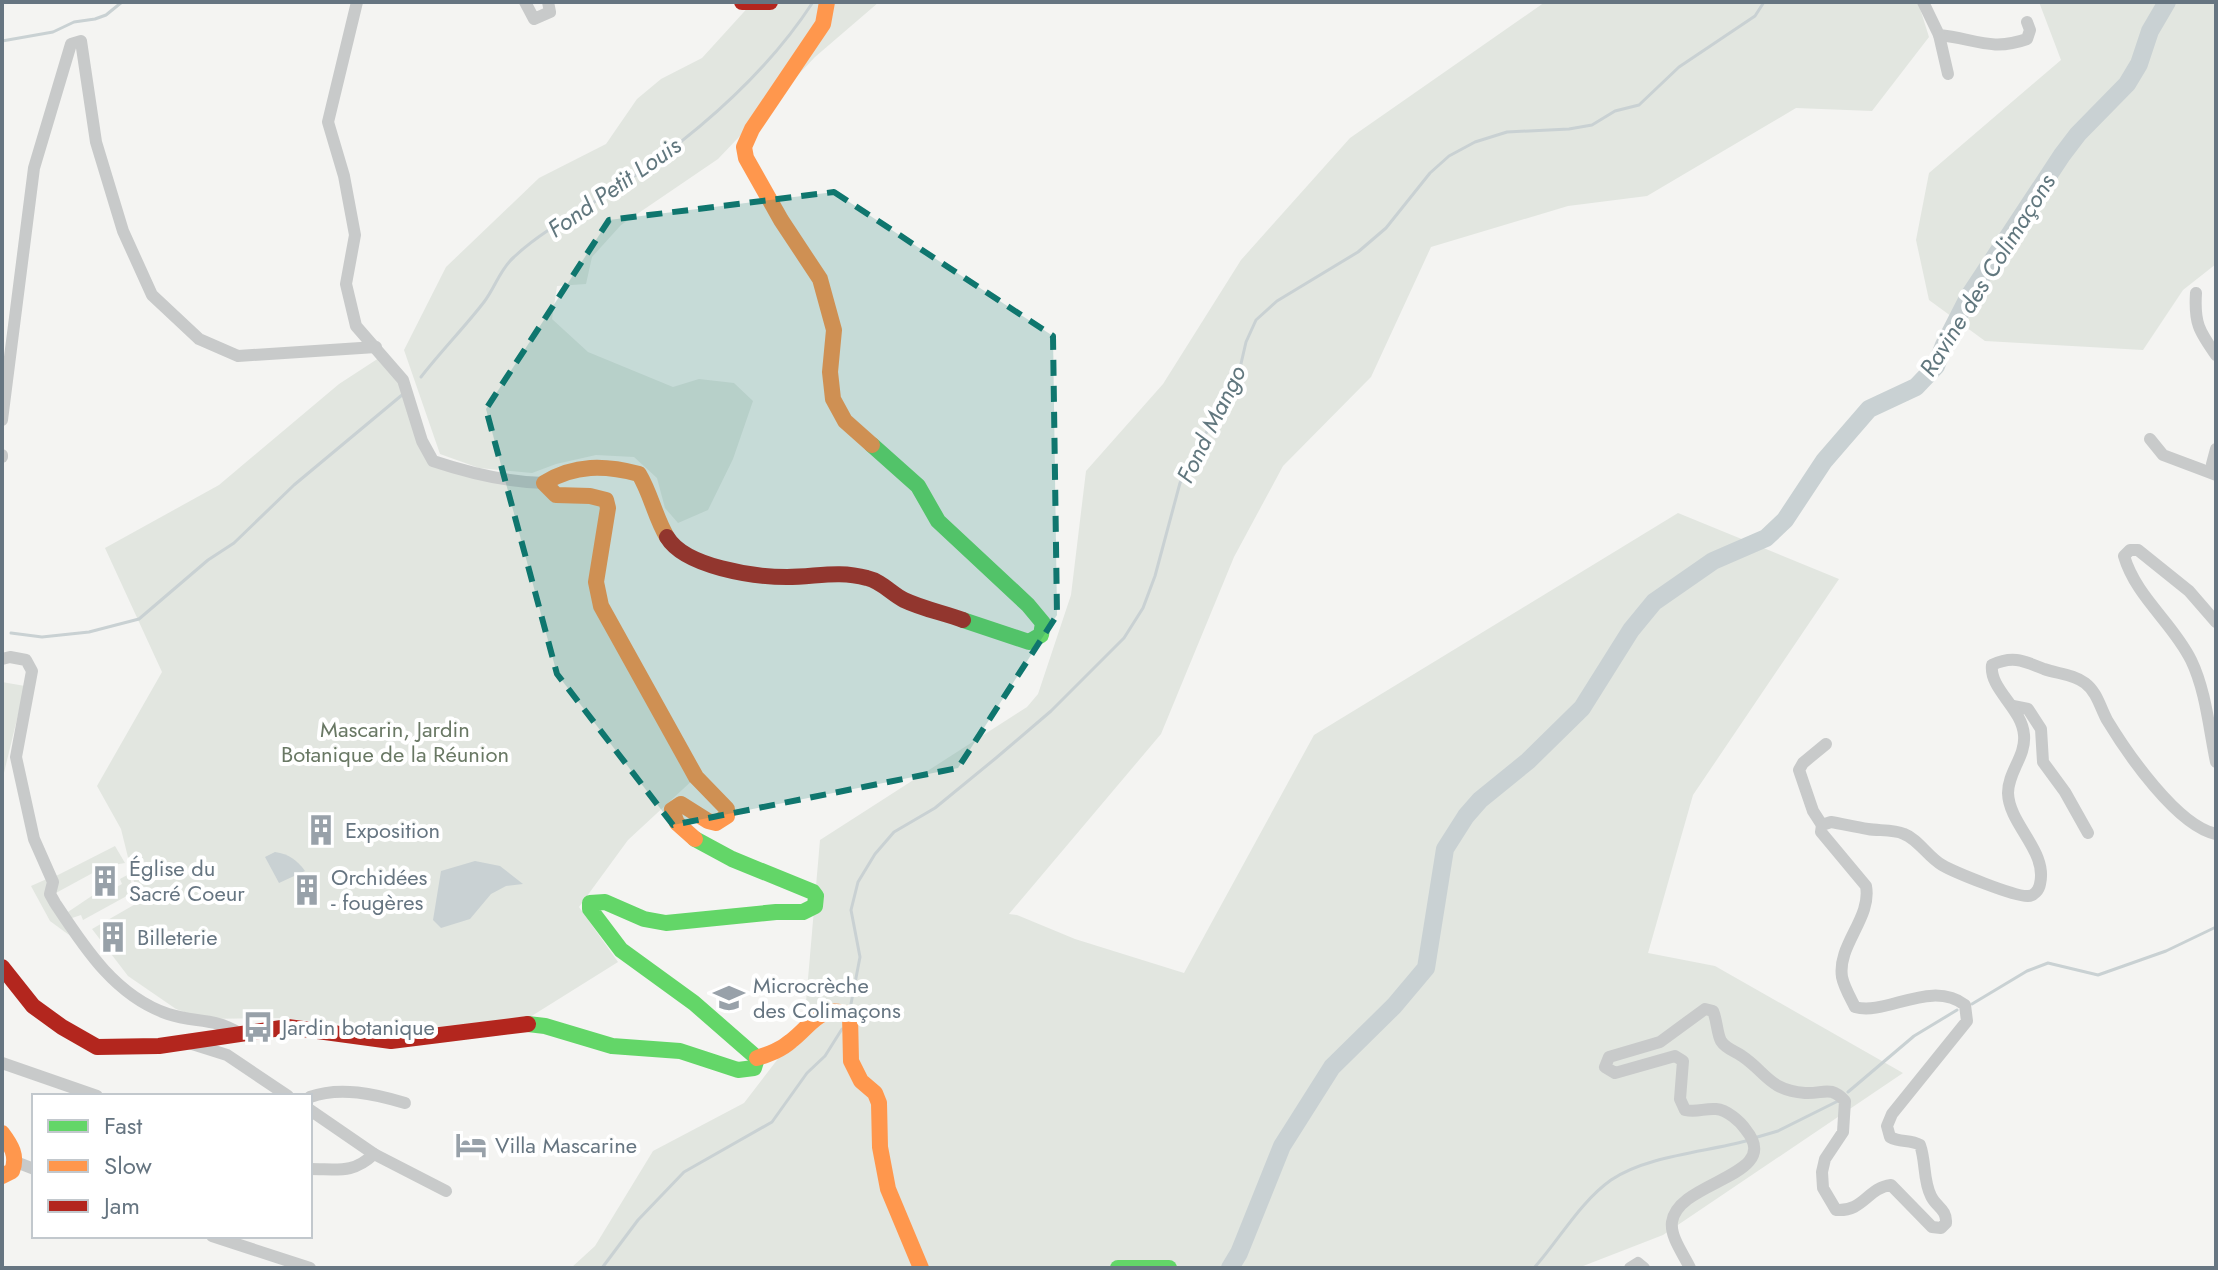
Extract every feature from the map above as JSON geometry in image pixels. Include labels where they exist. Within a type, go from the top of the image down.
[{"type":"main road","points":[[742,2],[770,2]]},
{"type":"main road","points":[[757,1058],[694,1003],[621,950],[590,909],[590,903],[611,904],[654,922],[671,923],[803,912],[815,906],[816,896],[813,892],[737,863],[700,843],[672,816],[672,810],[681,804],[716,823],[727,816],[727,809],[696,777],[601,606],[596,582],[608,508],[606,500],[598,496],[557,496],[548,491],[544,483],[567,471],[622,469],[639,474],[647,487],[658,522],[673,547],[694,559],[745,574],[788,577],[831,572],[870,578],[905,600],[1029,642],[1041,635],[1043,623],[1028,605],[938,521],[918,486],[845,421],[833,399],[830,372],[834,330],[820,279],[767,197],[746,158],[744,147],[752,129],[823,24],[827,2]]},
{"type":"main road","points":[[2,967],[33,1006],[97,1047],[131,1048],[288,1027],[391,1041],[527,1024],[545,1026],[612,1046],[680,1051],[738,1070],[754,1068],[757,1058]]},
{"type":"main road","points":[[757,1058],[773,1053],[792,1041],[818,1015],[829,1010],[841,1010],[850,1015],[851,1061],[861,1081],[875,1093],[879,1103],[880,1147],[888,1189],[921,1268]]},
{"type":"main road","points":[[2,1133],[15,1153],[16,1162],[12,1171],[2,1176]]},
{"type":"main road","points":[[1118,1268],[1169,1268]]},
{"type":"street","points":[[357,2],[328,122],[344,176],[355,235],[346,284],[356,326],[403,380],[422,441],[433,461],[466,472],[544,483]]},
{"type":"street","points":[[525,2],[534,19],[550,12],[548,2]]},
{"type":"street","points":[[1923,2],[1939,35],[1948,74]]},
{"type":"street","points":[[1939,35],[1974,44],[2008,44],[2027,39],[2030,30],[2027,22]]},
{"type":"street","points":[[2,420],[34,168],[71,44],[81,41],[96,142],[123,231],[152,295],[199,339],[238,356],[376,347]]},
{"type":"street","points":[[2196,293],[2194,314],[2199,332],[2216,355]]},
{"type":"street","points":[[2150,439],[2163,455],[2189,467],[2216,474]]},
{"type":"street","points":[[2216,449],[2212,464],[2216,474]]},
{"type":"street","points":[[2216,622],[2189,591],[2138,550],[2130,550],[2124,556],[2136,583],[2190,658],[2199,681],[2216,762]]},
{"type":"street","points":[[2,659],[26,660],[32,671],[16,757],[34,839],[53,882],[50,894],[55,903],[108,976],[138,999],[166,1013],[222,1023],[239,1033]]},
{"type":"street","points":[[1822,825],[1831,822],[1907,835],[1941,865],[2011,893],[2027,897],[2034,894],[2040,886],[2040,869],[2009,802],[2008,790],[2025,740],[2023,723],[1991,671],[1992,665],[2004,659],[2021,659],[2086,684],[2096,695],[2107,719],[2161,792],[2182,815],[2203,831],[2216,834]]},
{"type":"street","points":[[2013,706],[2028,709],[2041,729],[2043,762],[2065,792],[2088,833]]},
{"type":"street","points":[[1690,1268],[1673,1235],[1671,1224],[1677,1210],[1691,1197],[1750,1163],[1756,1143],[1745,1127],[1728,1114],[1716,1109],[1696,1113],[1685,1110],[1680,1099],[1683,1061],[1675,1056],[1615,1073],[1605,1067],[1609,1057],[1660,1042],[1705,1009],[1713,1011],[1720,1039],[1727,1048],[1744,1057],[1777,1086],[1807,1093],[1826,1090],[1837,1093],[1845,1101],[1843,1132],[1838,1144],[1825,1159],[1822,1172],[1823,1188],[1836,1210],[1848,1211],[1860,1205],[1875,1190],[1891,1185],[1932,1227],[1941,1228],[1946,1223],[1943,1209],[1932,1200],[1929,1192],[1920,1145],[1914,1141],[1897,1142],[1890,1137],[1887,1126],[1892,1114],[1967,1021],[1965,1005],[1958,999],[1942,996],[1907,998],[1865,1010],[1855,1007],[1842,975],[1844,958],[1864,912],[1868,896],[1866,886],[1825,839],[1799,770],[1826,744]]},
{"type":"street","points":[[186,1042],[227,1055],[285,1094]]},
{"type":"street","points":[[2,1063],[91,1094]]},
{"type":"street","points":[[312,1096],[369,1093],[405,1103]]},
{"type":"street","points":[[312,1111],[374,1154],[446,1191]]},
{"type":"street","points":[[312,1169],[354,1169],[374,1154]]},
{"type":"street","points":[[16,1162],[32,1168]]},
{"type":"street","points":[[218,1238],[310,1268]]},
{"type":"street","points":[[1630,1268],[1638,1263],[1644,1268]]},
{"type":"highlighted area","points":[[834,192],[1053,336],[1057,615],[958,768],[673,825],[557,674],[486,409],[609,220]]},
{"type":"green space","points":[[753,2],[879,2],[815,57],[718,159],[621,225],[592,257],[586,284],[557,286],[552,319],[588,352],[673,387],[699,379],[734,383],[753,401],[733,459],[708,510],[678,523],[665,508],[657,478],[634,457],[596,455],[532,473],[479,468],[440,454],[404,350],[446,267],[539,178],[606,144],[637,99],[661,79],[702,58]]},
{"type":"green space","points":[[1545,2],[1918,2],[1929,37],[1872,111],[1796,108],[1647,196],[1568,206],[1431,247],[1371,377],[1283,466],[1234,557],[1161,734],[1009,914],[1075,939],[1184,973],[1314,735],[1678,513],[1839,579],[1693,795],[1648,953],[1715,966],[1903,1073],[1663,1235],[1578,1268],[571,1268],[595,1246],[653,1151],[744,1103],[804,1025],[820,840],[1027,707],[1038,694],[1071,595],[1086,471],[1163,384],[1241,260],[1350,138]]},
{"type":"green space","points":[[2039,2],[2216,2],[2216,264],[2183,290],[2143,350],[1985,341],[1929,300],[1916,240],[1929,173],[2061,60]]},
{"type":"green space","name":"Mascarin, Jardin Botanique de la Réunion","points":[[382,356],[403,380],[433,461],[548,491],[606,500],[596,582],[696,777],[628,840],[579,907],[618,962],[530,1017],[408,1030],[279,1018],[204,1019],[176,1009],[128,976],[92,929],[139,902],[121,829],[97,786],[162,672],[105,548],[219,485],[339,384]]},
{"type":"green space","points":[[2,682],[25,686],[2,781]]},
{"type":"green space","points":[[115,846],[125,863],[111,863],[54,894],[56,876]]},
{"type":"green space","points":[[129,874],[134,892],[83,920],[81,915],[69,919],[65,914],[108,885],[111,890],[122,884],[120,879]]},
{"type":"green space","points":[[49,878],[48,899],[69,935],[50,921],[31,886]]},
{"type":"shaded area","points":[[275,852],[292,858],[305,871],[279,883],[265,857]]},
{"type":"shaded area","points":[[475,861],[500,866],[523,884],[506,886],[491,894],[470,919],[441,928],[433,920],[441,871]]},
{"type":"waterway","points":[[2,41],[53,32],[74,22],[95,19],[106,15],[122,2]]},
{"type":"waterway","name":"Fond Petit Louis","points":[[421,377],[484,302],[514,257],[552,228],[647,167],[700,126],[773,55],[813,2]]},
{"type":"waterway","name":"Fond Mango","points":[[850,1009],[860,957],[851,910],[858,882],[875,854],[894,832],[935,808],[996,758],[1051,711],[1124,638],[1143,608],[1155,576],[1180,483],[1240,368],[1246,342],[1256,320],[1277,301],[1358,252],[1386,228],[1430,173],[1449,156],[1475,142],[1507,132],[1592,125],[1615,111],[1639,105],[1679,67],[1755,16],[1764,2]]},
{"type":"waterway","name":"Ravine des Colimaçons","points":[[1230,1268],[1282,1146],[1332,1067],[1394,1006],[1426,968],[1445,849],[1466,816],[1582,708],[1631,630],[1654,602],[1713,561],[1766,538],[1785,520],[1824,461],[1869,409],[1916,387],[1936,366],[1969,296],[2062,155],[2127,84],[2139,64],[2150,31],[2167,2]]},
{"type":"waterway","name":"Fond Petit Louis","points":[[11,633],[42,637],[89,632],[139,619],[208,560],[234,543],[294,485],[402,395]]},
{"type":"waterway","points":[[1972,1004],[2027,971],[2048,963],[2098,975],[2166,951],[2216,927]]},
{"type":"waterway","points":[[1848,1092],[1914,1036],[1957,1010]]},
{"type":"waterway","name":"Fond Mango","points":[[602,1268],[638,1220],[684,1172],[772,1122],[807,1073],[825,1056],[842,1029]]},
{"type":"waterway","points":[[1754,1138],[1778,1131],[1838,1101]]},
{"type":"waterway","points":[[1534,1268],[1580,1210],[1611,1180],[1658,1160],[1746,1141]]},
{"type":"traffic: fast","points":[[872,445],[918,486],[938,521],[1028,605],[1043,623],[1041,635],[1029,642],[963,620]]},
{"type":"traffic: fast","points":[[695,839],[732,859],[813,892],[816,896],[815,906],[803,912],[666,923],[644,919],[605,902],[590,903],[590,909],[621,950],[694,1003],[757,1058]]},
{"type":"traffic: fast","points":[[528,1024],[612,1046],[680,1051],[738,1070],[754,1068],[757,1058]]},
{"type":"traffic: fast","points":[[1118,1268],[1169,1268]]},
{"type":"traffic: slow","points":[[827,2],[823,24],[752,129],[744,147],[746,158],[781,220],[820,279],[834,330],[830,372],[833,399],[845,421],[872,445]]},
{"type":"traffic: slow","points":[[667,537],[639,474],[614,469],[579,469],[544,483],[556,495],[606,500],[608,508],[596,582],[601,606],[696,777],[727,809],[727,816],[716,823],[681,804],[672,810],[677,823],[695,839]]},
{"type":"traffic: slow","points":[[757,1058],[783,1047],[824,1014],[840,1012],[850,1015],[851,1061],[861,1081],[875,1093],[879,1103],[880,1147],[888,1189],[921,1268]]},
{"type":"traffic: slow","points":[[2,1133],[14,1156],[12,1171],[2,1176]]},
{"type":"traffic: jam","points":[[742,2],[770,2]]},
{"type":"traffic: jam","points":[[667,537],[689,556],[721,568],[773,577],[837,574],[867,578],[911,603],[963,620]]},
{"type":"traffic: jam","points":[[2,967],[33,1006],[97,1047],[159,1046],[288,1027],[391,1041],[528,1024]]},
{"type":"place","name":"Exposition","points":[[321,830]]},
{"type":"place","name":"Église du Sacré Coeur","points":[[105,881]]},
{"type":"place","name":"Orchidées - fougères","points":[[307,890]]},
{"type":"place","name":"Billeterie","points":[[113,937]]},
{"type":"place","name":"Microcrèche des Colimaçons","points":[[729,998]]},
{"type":"place","name":"Jardin botanique","points":[[258,1027]]},
{"type":"place","name":"Villa Mascarine","points":[[471,1145]]}]
